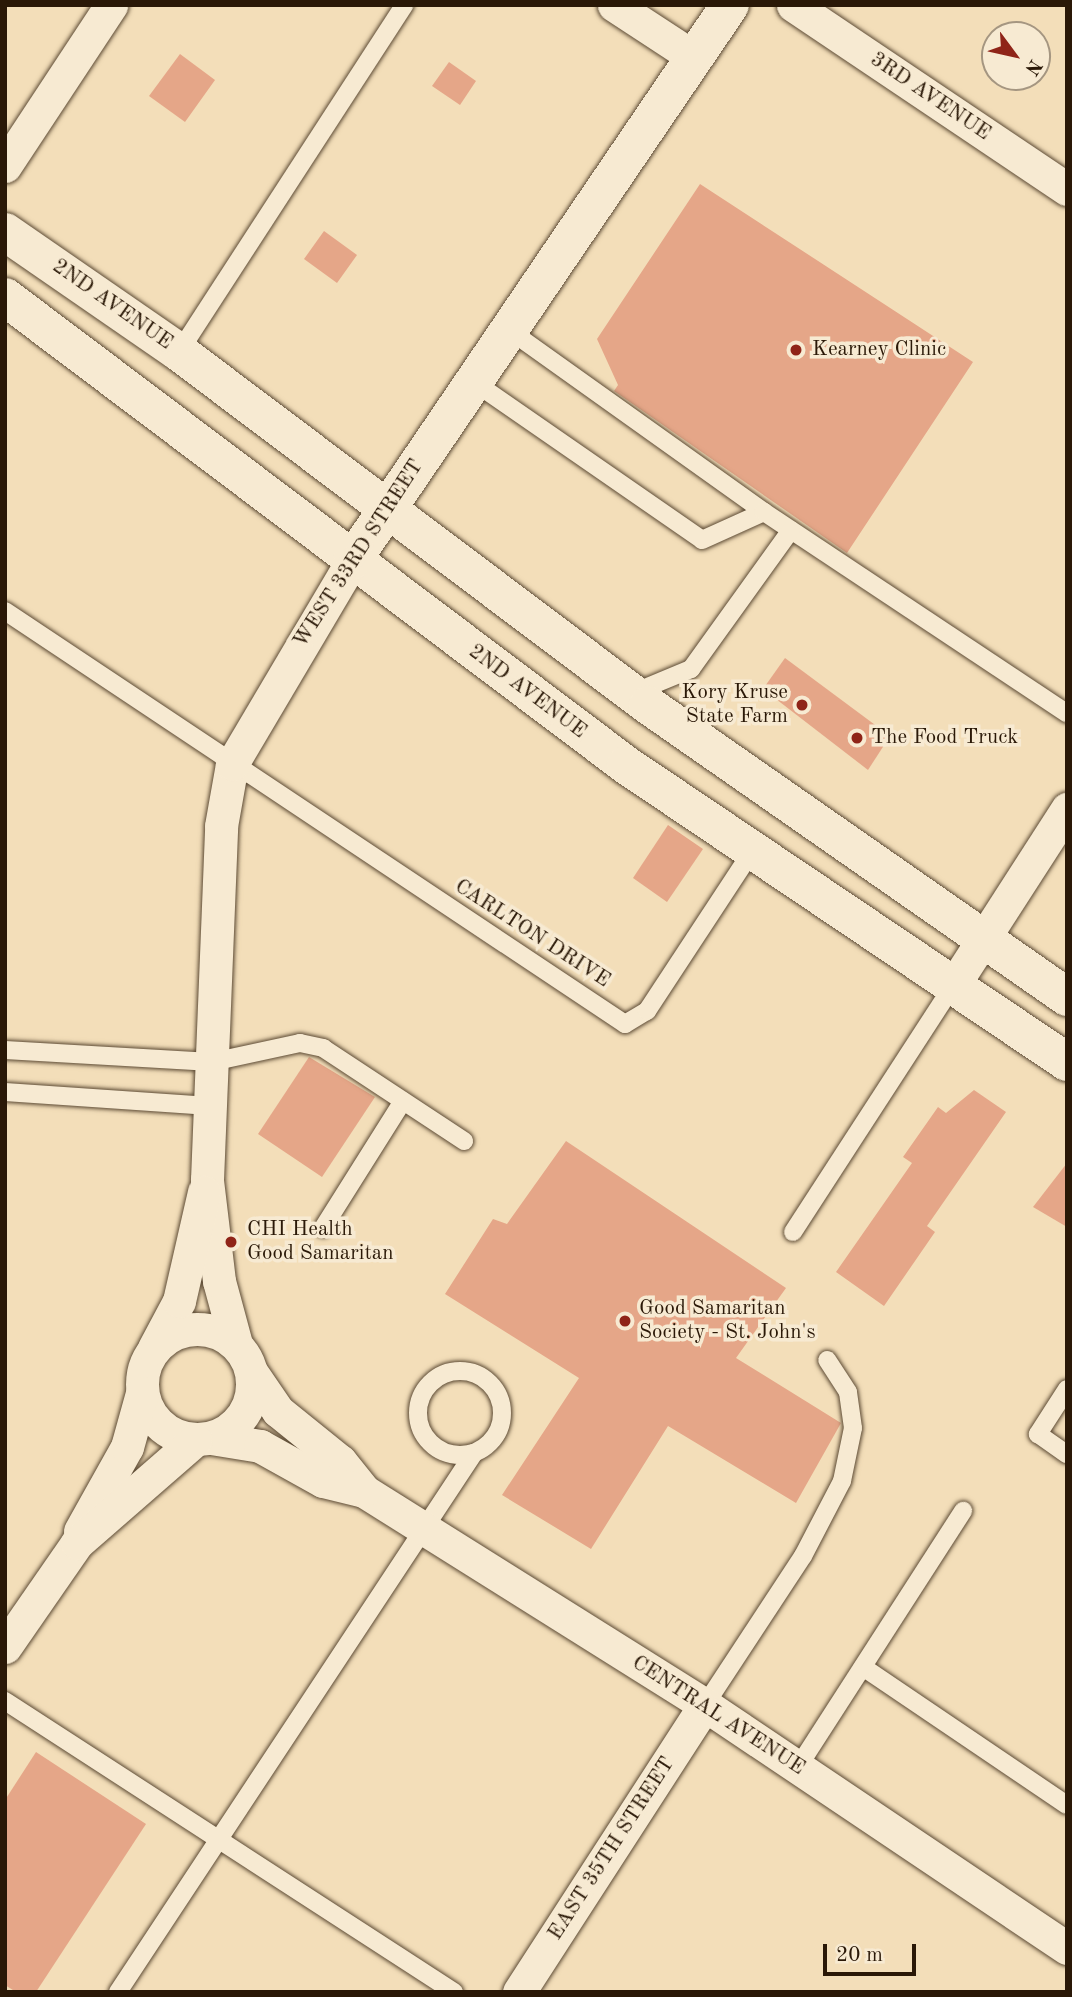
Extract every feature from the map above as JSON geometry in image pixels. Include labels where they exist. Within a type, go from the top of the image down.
[{"type":"main road","name":"WEST 33RD STREET","points":[[352,561],[730,5]]},
{"type":"main road","name":"2ND AVENUE","points":[[5,232],[180,352],[386,511],[632,693],[1067,997]]},
{"type":"main road","name":"2ND AVENUE","points":[[5,296],[352,561],[752,851],[1067,1062]]},
{"type":"street","points":[[5,166],[111,5]]},
{"type":"street","points":[[614,5],[695,58]]},
{"type":"street","name":"3RD AVENUE","points":[[793,5],[1067,189]]},
{"type":"street","name":"WEST 33RD STREET","points":[[236,1344],[219,1281],[207,1180],[221,826],[232,764],[352,561]]},
{"type":"street","points":[[953,986],[1067,809]]},
{"type":"street","name":"WEST 33RD STREET","points":[[153,1348],[179,1301],[207,1180]]},
{"type":"street","points":[[5,1647],[77,1543],[203,1439],[247,1409],[252,1373],[236,1344],[194,1328],[153,1348],[127,1447],[82,1521],[77,1543]]},
{"type":"street","name":"CENTRAL AVENUE","points":[[252,1373],[278,1411],[340,1461],[364,1490],[705,1705],[1067,1948]]},
{"type":"street","points":[[142,1392],[166,1431],[203,1439]]},
{"type":"street","name":"CENTRAL AVENUE","points":[[203,1439],[260,1447],[323,1481],[364,1490]]},
{"type":"street","name":"EAST 35TH STREET","points":[[519,1992],[705,1705]]},
{"type":"lane","points":[[180,352],[404,5]]},
{"type":"lane","points":[[509,330],[764,512],[1067,713]]},
{"type":"lane","points":[[474,382],[702,540],[764,512]]},
{"type":"lane","points":[[632,693],[691,669],[791,530]]},
{"type":"lane","points":[[5,611],[232,764]]},
{"type":"lane","name":"CARLTON DRIVE","points":[[232,764],[625,1024],[647,1011],[752,851]]},
{"type":"lane","points":[[793,1231],[953,986]]},
{"type":"lane","points":[[5,1050],[212,1062],[300,1043],[323,1048],[464,1140]]},
{"type":"lane","points":[[5,1092],[210,1106]]},
{"type":"lane","points":[[323,1228],[403,1101]]},
{"type":"lane","points":[[705,1705],[803,1556],[842,1481],[853,1428],[848,1392],[827,1360]]},
{"type":"lane","points":[[118,1992],[474,1453],[496,1434],[499,1396],[481,1376],[443,1374],[418,1405],[423,1434],[445,1453],[474,1453]]},
{"type":"lane","points":[[1067,1389],[1038,1434],[1067,1454]]},
{"type":"lane","points":[[798,1767],[963,1511]]},
{"type":"lane","points":[[863,1667],[1067,1805]]},
{"type":"lane","points":[[5,1701],[454,1992]]},
{"type":"building","points":[[180,54],[215,80],[185,122],[149,96]]},
{"type":"building","points":[[449,62],[476,81],[460,105],[432,86]]},
{"type":"building","name":"Kearney Clinic","points":[[700,184],[973,362],[847,553],[614,391],[618,385],[597,339]]},
{"type":"building","points":[[324,231],[357,255],[337,283],[304,259]]},
{"type":"building","points":[[785,658],[890,736],[868,770],[763,689]]},
{"type":"building","points":[[668,825],[703,849],[667,902],[633,878]]},
{"type":"building","points":[[309,1057],[375,1097],[322,1177],[258,1134]]},
{"type":"building","points":[[974,1090],[1006,1112],[927,1226],[935,1232],[884,1306],[836,1272],[912,1163],[903,1157],[938,1107],[946,1113]]},
{"type":"building","name":"Good Samaritan Society - St. John's","points":[[566,1141],[786,1288],[736,1358],[841,1423],[796,1503],[668,1426],[591,1549],[502,1495],[579,1378],[445,1294],[493,1219],[507,1224]]},
{"type":"building","points":[[1067,1163],[1067,1227],[1033,1207]]},
{"type":"building","points":[[36,1752],[146,1824],[36,1992],[16,1992],[5,1985],[5,1800]]},
{"type":"place","name":"Kearney Clinic","points":[[796,350]]},
{"type":"place","name":"Kory Kruse State Farm","points":[[802,705]]},
{"type":"place","name":"The Food Truck","points":[[857,738]]},
{"type":"place","name":"CHI Health Good Samaritan","points":[[231,1242]]},
{"type":"place","name":"Good Samaritan Society - St. John's","points":[[625,1321]]}]
